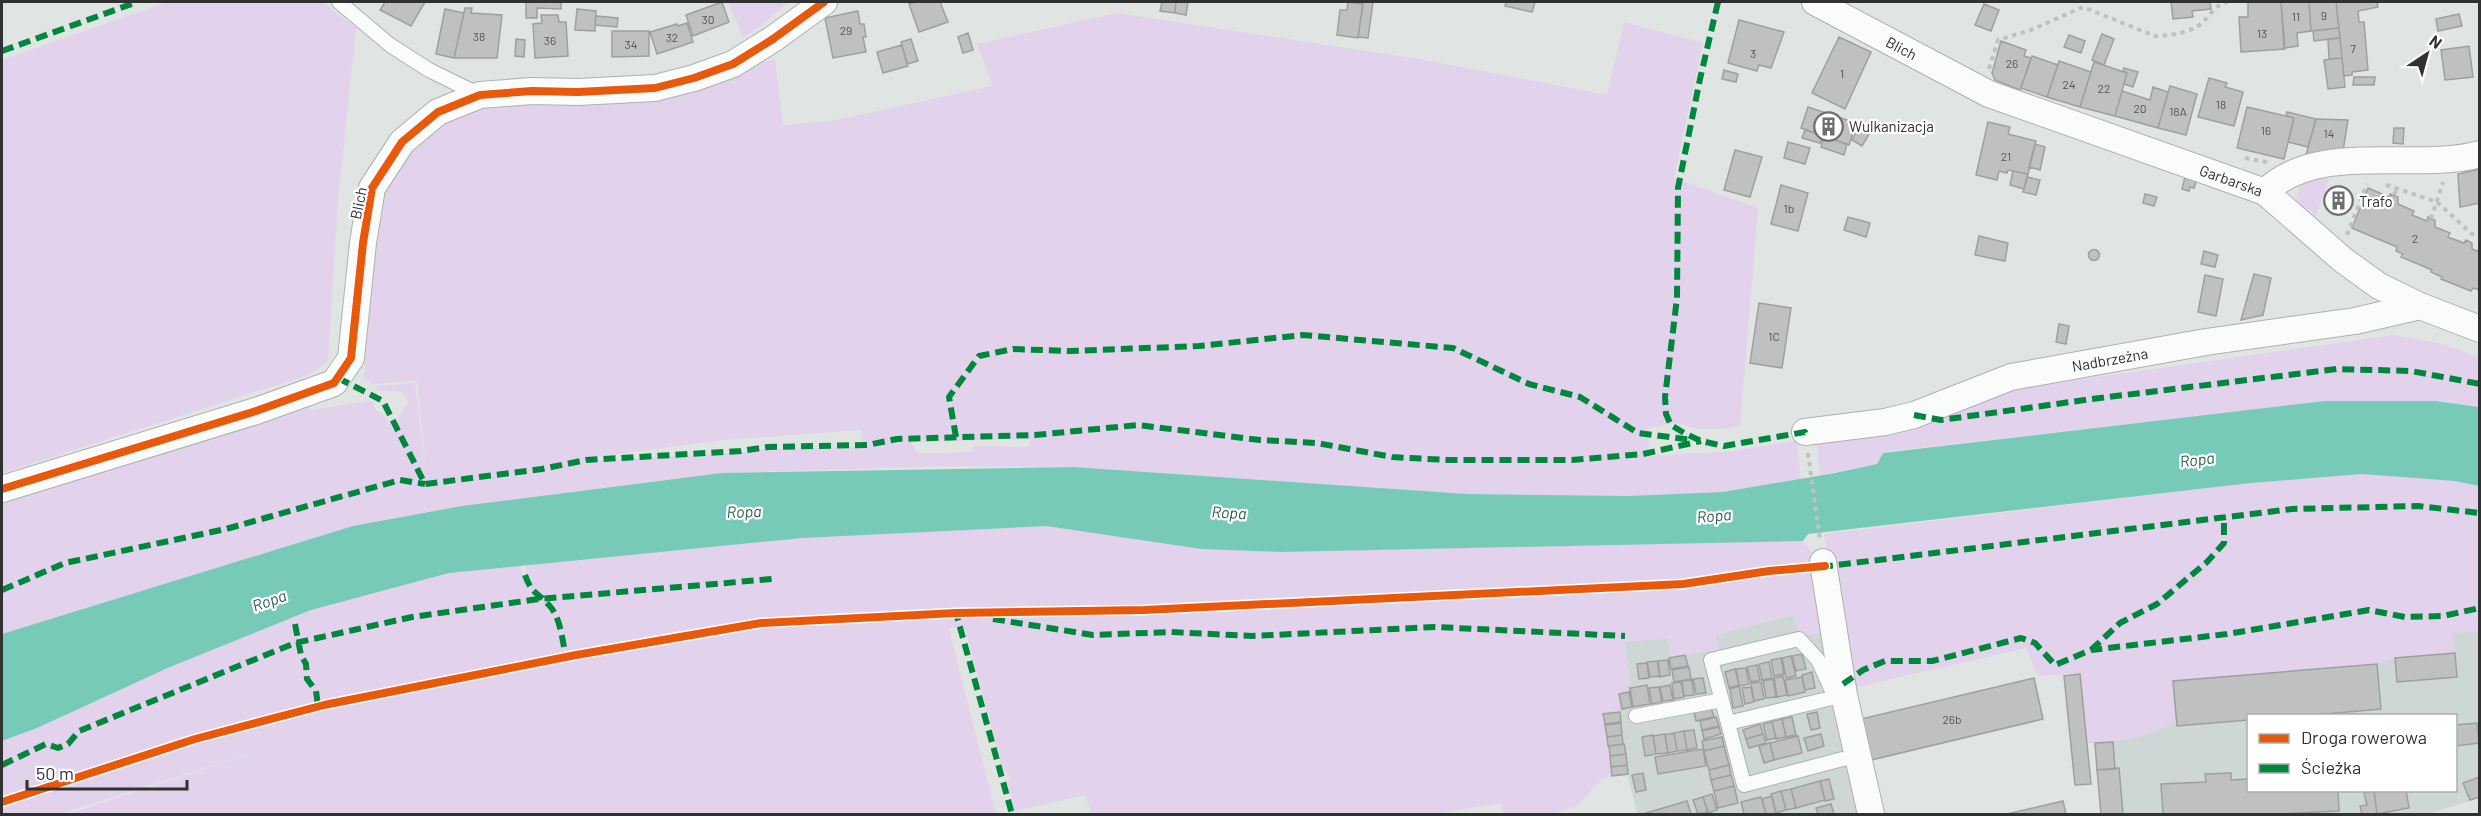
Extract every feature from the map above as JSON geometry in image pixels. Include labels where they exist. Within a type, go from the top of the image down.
[{"type":"street","name":"Blich","points":[[2,489],[256,411],[334,383],[351,358],[363,243],[372,188],[402,142],[438,112],[480,95],[532,91],[578,92],[655,88],[694,78],[733,64],[773,39],[824,2]]},
{"type":"street","name":"Blich","points":[[1815,2],[1989,94]]},
{"type":"street","name":"Garbarska","points":[[1989,94],[2265,192],[2272,186],[2312,166],[2348,161],[2438,160],[2480,154]]},
{"type":"street","points":[[2265,192],[2343,260],[2379,286],[2420,306],[2480,329]]},
{"type":"street","name":"Nadbrzeżna","points":[[1806,439],[1914,415],[2011,376],[2206,342],[2355,321],[2420,306]]},
{"type":"street","points":[[1824,562],[1839,696],[1858,755],[1871,814]]},
{"type":"lane","points":[[339,2],[356,9],[390,45],[429,70],[480,95]]},
{"type":"lane","points":[[1728,723],[1839,696],[1818,660],[1799,639],[1711,660],[1744,785],[1858,755]]},
{"type":"lane","points":[[1636,716],[1722,700]]},
{"type":"path","points":[[1989,94],[1989,67],[1998,40],[2031,30],[2083,7],[2155,36],[2167,36],[2198,26],[2221,3],[2228,2]]},
{"type":"path","points":[[2236,156],[2278,163]]},
{"type":"path","points":[[2431,219],[2447,172]]},
{"type":"path","points":[[2344,244],[2369,179]]},
{"type":"path","points":[[2378,182],[2437,202],[2472,234],[2480,237]]},
{"type":"path","points":[[2394,195],[2397,188]]},
{"type":"path","points":[[2470,242],[2472,234]]},
{"type":"path","points":[[1806,439],[1824,562]]},
{"type":"shaded area","points":[[168,2],[323,2],[356,28],[338,200],[328,361],[311,374],[2,473],[2,60]]},
{"type":"shaded area","points":[[728,2],[789,2],[743,37]]},
{"type":"shaded area","points":[[1117,13],[1425,60],[1607,95],[1624,22],[1703,43],[1674,178],[1758,208],[1740,426],[1700,429],[1674,423],[1648,428],[1649,456],[1732,451],[1797,441],[1801,480],[1723,492],[1628,496],[1467,494],[1073,467],[953,466],[722,473],[457,507],[351,527],[2,634],[2,496],[305,404],[312,410],[368,401],[374,403],[376,411],[382,413],[394,430],[399,416],[409,402],[402,392],[380,390],[375,386],[415,383],[427,478],[417,381],[372,384],[364,378],[371,261],[375,256],[377,243],[373,240],[386,179],[412,141],[463,110],[775,60],[783,125],[831,121],[993,86],[977,44]],"holes":[[[861,430],[863,447],[769,449],[742,453],[586,461],[586,458],[723,440]],[[1032,439],[1028,447],[974,446],[972,452],[917,453],[911,442]]]},
{"type":"shaded area","points":[[2325,177],[2329,179],[2316,216],[2307,208],[2303,211],[2296,199],[2300,183],[2307,178]]},
{"type":"shaded area","points":[[2393,335],[2443,344],[2479,357],[2479,407],[2435,401],[2325,401],[1883,452],[1877,464],[1820,475],[1816,438],[2012,389]]},
{"type":"shaded area","points":[[2361,474],[2455,481],[2479,486],[2479,631],[2452,633],[2455,653],[2395,658],[2377,664],[2174,681],[2177,721],[2155,732],[2134,738],[2087,743],[2080,674],[2038,676],[2026,648],[1843,690],[1824,534],[2251,483]]},
{"type":"shaded area","points":[[1046,526],[1201,549],[1281,552],[1803,541],[1814,556],[1829,667],[1821,633],[1799,637],[1793,615],[1715,635],[1719,650],[1670,656],[1668,638],[1625,642],[1630,685],[1626,685],[1628,690],[1618,692],[1620,710],[1602,713],[1612,776],[1603,778],[1577,806],[1552,814],[1504,814],[1500,803],[1435,814],[1092,814],[1084,795],[1015,811],[1007,783],[1010,777],[1002,766],[965,629],[959,626],[949,629],[996,814],[68,814],[286,742],[59,814],[2,814],[2,741],[37,728],[170,667],[311,610],[449,573],[521,566],[523,576],[527,576],[526,566],[803,538]]},
{"type":"shaded area","points":[[1793,615],[1821,633],[1865,814],[1637,814],[1628,775],[1612,777],[1602,712],[1619,710],[1618,692],[1627,690],[1626,685],[1630,684],[1625,642],[1668,638],[1670,656],[1719,650],[1715,635]]},
{"type":"shaded area","points":[[2479,627],[2479,798],[2428,814],[2101,814],[2095,743],[2087,743],[2080,673]]},
{"type":"water","name":"Ropa","points":[[2325,401],[2435,401],[2479,407],[2479,486],[2455,481],[2361,474],[2251,483],[1808,534],[1803,541],[1281,552],[1201,549],[1046,526],[803,538],[449,573],[311,610],[170,667],[37,728],[2,741],[2,634],[353,526],[462,506],[722,473],[1073,467],[1467,494],[1628,496],[1723,492],[1877,464],[1883,453]]},
{"type":"building","points":[[385,2],[425,2],[411,26],[380,10]]},
{"type":"building","points":[[526,2],[561,2],[561,9],[537,8],[537,18],[526,18]]},
{"type":"building","points":[[722,2],[729,22],[693,36],[686,15]]},
{"type":"building","points":[[940,2],[948,22],[919,32],[909,4]]},
{"type":"building","points":[[1162,2],[1176,2],[1175,13],[1160,11]]},
{"type":"building","points":[[1176,2],[1188,2],[1186,15],[1175,13]]},
{"type":"building","points":[[1348,2],[1363,4],[1358,38],[1337,35],[1340,10],[1347,10]]},
{"type":"building","points":[[1363,2],[1373,2],[1368,38],[1358,37]]},
{"type":"building","points":[[1506,2],[1535,2],[1532,12],[1505,6]]},
{"type":"building","points":[[2171,2],[2210,2],[2211,9],[2192,11],[2193,17],[2173,19]]},
{"type":"building","points":[[2248,2],[2281,2],[2285,49],[2241,52],[2239,17],[2248,17]]},
{"type":"building","points":[[2281,2],[2309,2],[2311,31],[2297,33],[2298,46],[2284,48]]},
{"type":"building","points":[[2309,2],[2336,2],[2339,28],[2311,31]]},
{"type":"building","points":[[2336,2],[2377,2],[2378,7],[2358,11],[2359,22],[2364,22],[2368,70],[2352,72],[2352,75],[2344,76]]},
{"type":"building","points":[[1984,4],[1999,10],[1991,31],[1975,25]]},
{"type":"building","points":[[465,8],[472,8],[471,13],[502,15],[497,58],[454,58]]},
{"type":"building","points":[[445,9],[464,13],[454,58],[436,54]]},
{"type":"building","points":[[577,9],[596,11],[595,31],[575,30]]},
{"type":"building","points":[[858,11],[860,24],[864,24],[866,37],[863,37],[866,52],[833,58],[825,18]]},
{"type":"building","points":[[2459,14],[2462,26],[2438,31],[2436,19]]},
{"type":"building","points":[[541,15],[558,15],[559,22],[566,22],[568,56],[535,58],[533,24],[542,23]]},
{"type":"building","points":[[596,16],[618,18],[617,27],[595,25]]},
{"type":"building","points":[[1739,20],[1784,32],[1771,68],[1759,65],[1757,71],[1728,63]]},
{"type":"building","points":[[687,23],[693,42],[657,54],[650,32]]},
{"type":"building","points":[[2339,28],[2340,38],[2314,41],[2313,31]]},
{"type":"building","points":[[612,31],[649,31],[649,56],[612,57]]},
{"type":"building","points":[[968,33],[973,50],[963,53],[958,37]]},
{"type":"building","points":[[2102,34],[2114,39],[2104,65],[2092,60]]},
{"type":"building","points":[[2069,35],[2085,41],[2081,53],[2064,47]]},
{"type":"building","points":[[1839,37],[1871,52],[1845,109],[1812,93]]},
{"type":"building","points":[[2340,38],[2342,58],[2329,59],[2328,39]]},
{"type":"building","points":[[516,39],[525,40],[524,57],[515,56]]},
{"type":"building","points":[[911,39],[918,61],[907,64],[901,42]]},
{"type":"building","points":[[2001,41],[2026,50],[2024,56],[2031,58],[2020,90],[1995,80],[1992,73]]},
{"type":"building","points":[[902,45],[908,66],[883,73],[877,52]]},
{"type":"building","points":[[2469,46],[2473,77],[2445,80],[2441,50]]},
{"type":"building","points":[[2032,56],[2058,65],[2047,97],[2021,88]]},
{"type":"building","points":[[2342,58],[2345,87],[2328,89],[2324,60]]},
{"type":"building","points":[[2059,61],[2091,72],[2080,107],[2047,97]]},
{"type":"building","points":[[2094,62],[2127,73],[2115,116],[2080,107]]},
{"type":"building","points":[[2124,68],[2138,72],[2133,87],[2124,84],[2127,73],[2123,71]]},
{"type":"building","points":[[1724,70],[1738,74],[1736,82],[1722,79]]},
{"type":"building","points":[[2354,77],[2375,77],[2374,85],[2353,85]]},
{"type":"building","points":[[2209,78],[2227,83],[2225,87],[2243,92],[2234,126],[2198,117]]},
{"type":"building","points":[[2170,86],[2197,94],[2186,135],[2158,128]]},
{"type":"building","points":[[2153,87],[2168,92],[2158,128],[2115,116],[2122,91],[2150,100]]},
{"type":"building","name":"Wulkanizacja","points":[[1808,107],[1856,123],[1849,145],[1801,128]]},
{"type":"building","points":[[2247,107],[2294,118],[2284,159],[2237,148]]},
{"type":"building","points":[[2287,112],[2316,119],[2308,147],[2288,142],[2294,118],[2286,116]]},
{"type":"building","points":[[2316,119],[2348,120],[2343,151],[2306,155]]},
{"type":"building","points":[[1988,122],[2010,127],[2008,134],[2036,141],[2028,174],[2008,170],[2007,173],[1999,171],[1997,180],[1976,175]]},
{"type":"building","points":[[1860,125],[1871,131],[1862,146],[1852,140]]},
{"type":"building","points":[[2394,128],[2404,128],[2403,144],[2393,143]]},
{"type":"building","points":[[1805,130],[1823,136],[1820,143],[1802,138]]},
{"type":"building","points":[[1824,136],[1847,144],[1844,155],[1821,147]]},
{"type":"building","points":[[1788,142],[1810,148],[1805,164],[1784,158]]},
{"type":"building","points":[[2035,144],[2045,147],[2040,170],[2029,167]]},
{"type":"building","points":[[1735,150],[1762,157],[1750,197],[1724,190]]},
{"type":"building","points":[[2480,169],[2480,203],[2460,207],[2458,174]]},
{"type":"building","points":[[2013,171],[2028,174],[2024,189],[2010,185]]},
{"type":"building","points":[[2186,173],[2198,176],[2194,188],[2190,187],[2189,191],[2182,189]]},
{"type":"building","points":[[2027,177],[2040,180],[2036,195],[2023,192]]},
{"type":"building","points":[[1781,185],[1808,193],[1798,231],[1771,224]]},
{"type":"building","points":[[2368,188],[2389,197],[2390,194],[2398,197],[2398,204],[2414,211],[2412,215],[2427,221],[2428,217],[2435,220],[2435,227],[2450,233],[2448,237],[2464,243],[2466,240],[2472,243],[2472,249],[2480,252],[2480,290],[2473,288],[2471,291],[2441,279],[2442,277],[2431,272],[2432,270],[2401,257],[2403,254],[2396,251],[2397,247],[2352,228]]},
{"type":"building","name":"Trafo","points":[[2332,190],[2349,197],[2343,213],[2326,206]]},
{"type":"building","points":[[2145,194],[2157,197],[2154,206],[2143,203]]},
{"type":"building","points":[[1848,217],[1870,223],[1866,237],[1844,230]]},
{"type":"building","points":[[1979,236],[2008,243],[2005,261],[1975,255]]},
{"type":"building","points":[[2094,250],[2098,251],[2098,259],[2094,260],[2090,259],[2089,255],[2090,251]]},
{"type":"building","points":[[2204,251],[2218,255],[2215,267],[2201,264]]},
{"type":"building","points":[[2254,274],[2271,278],[2263,315],[2241,320]]},
{"type":"building","points":[[2205,275],[2223,279],[2216,316],[2198,312]]},
{"type":"building","points":[[1759,303],[1791,308],[1782,368],[1750,363]]},
{"type":"building","points":[[2059,324],[2069,326],[2066,344],[2056,342]]},
{"type":"building","points":[[2455,653],[2457,677],[2397,682],[2395,658]]},
{"type":"building","points":[[1802,654],[1806,669],[1796,671],[1792,656]]},
{"type":"building","points":[[1685,655],[1688,666],[1671,669],[1669,658]]},
{"type":"building","points":[[1791,656],[1796,676],[1786,678],[1782,658]]},
{"type":"building","points":[[1781,658],[1784,674],[1774,676],[1771,660]]},
{"type":"building","points":[[1668,660],[1670,675],[1660,677],[1658,661]]},
{"type":"building","points":[[1657,661],[1660,676],[1650,677],[1647,662]]},
{"type":"building","points":[[1769,662],[1772,678],[1762,680],[1759,664]]},
{"type":"building","points":[[1647,663],[1649,678],[1639,679],[1637,664]]},
{"type":"building","points":[[2377,664],[2381,709],[2325,714],[2247,714],[2247,720],[2177,726],[2173,681]]},
{"type":"building","points":[[1757,665],[1760,680],[1751,682],[1747,667]]},
{"type":"building","points":[[1689,667],[1691,679],[1674,682],[1672,670]]},
{"type":"building","points":[[1746,668],[1749,684],[1739,686],[1736,669]]},
{"type":"building","points":[[1735,669],[1739,685],[1729,688],[1725,672]]},
{"type":"building","points":[[1812,672],[1815,688],[1805,690],[1802,675]]},
{"type":"building","points":[[2080,674],[2091,784],[2075,785],[2064,676]]},
{"type":"building","points":[[1783,676],[1787,695],[1777,697],[1774,678]]},
{"type":"building","points":[[1802,677],[1805,692],[1788,696],[1785,680]]},
{"type":"building","points":[[1703,678],[1706,693],[1696,694],[1693,679]]},
{"type":"building","points":[[2034,678],[2043,719],[1871,760],[1861,719]]},
{"type":"building","points":[[1773,679],[1776,697],[1766,698],[1763,681]]},
{"type":"building","points":[[1692,680],[1694,695],[1684,696],[1682,681]]},
{"type":"building","points":[[1681,682],[1684,697],[1674,699],[1672,683]]},
{"type":"building","points":[[1761,682],[1764,699],[1754,701],[1751,683]]},
{"type":"building","points":[[1647,685],[1650,704],[1633,707],[1630,688]]},
{"type":"building","points":[[1670,685],[1673,700],[1663,701],[1660,687]]},
{"type":"building","points":[[1739,686],[1743,706],[1733,708],[1730,689]]},
{"type":"building","points":[[1659,687],[1662,702],[1652,704],[1649,688]]},
{"type":"building","points":[[1751,687],[1754,702],[1745,704],[1742,688]]},
{"type":"building","points":[[1629,692],[1632,707],[1622,709],[1619,694]]},
{"type":"building","points":[[1711,708],[1714,717],[1696,721],[1694,712]]},
{"type":"building","points":[[1620,712],[1621,722],[1605,724],[1603,714]]},
{"type":"building","points":[[1817,712],[1820,728],[1811,730],[1807,714]]},
{"type":"building","points":[[1716,717],[1719,726],[1702,730],[1700,721]]},
{"type":"building","points":[[1792,717],[1796,735],[1786,737],[1782,719]]},
{"type":"building","points":[[1782,719],[1786,737],[1776,739],[1772,721]]},
{"type":"building","points":[[1772,722],[1776,738],[1767,740],[1763,724]]},
{"type":"building","points":[[1621,723],[1622,735],[1607,737],[1605,725]]},
{"type":"building","points":[[2477,723],[2479,743],[2457,746],[2457,725]]},
{"type":"building","points":[[1760,724],[1763,734],[1746,739],[1743,730]]},
{"type":"building","points":[[1719,727],[1721,734],[1704,739],[1702,731]]},
{"type":"building","points":[[1694,730],[1697,748],[1687,750],[1684,731]]},
{"type":"building","points":[[1684,731],[1687,750],[1677,751],[1674,733]]},
{"type":"building","points":[[1674,733],[1677,751],[1668,753],[1665,735]]},
{"type":"building","points":[[1665,734],[1668,753],[1656,754],[1653,736]]},
{"type":"building","points":[[1763,734],[1766,743],[1749,748],[1746,739]]},
{"type":"building","points":[[1821,734],[1824,746],[1808,751],[1804,738]]},
{"type":"building","points":[[1622,735],[1623,744],[1608,746],[1607,737]]},
{"type":"building","points":[[1653,735],[1656,754],[1645,756],[1642,737]]},
{"type":"building","points":[[1798,736],[1802,753],[1774,760],[1770,743]]},
{"type":"building","points":[[1722,737],[1724,746],[1704,751],[1702,741]]},
{"type":"building","points":[[2113,742],[2115,769],[2097,770],[2095,743]]},
{"type":"building","points":[[1770,743],[1774,760],[1764,763],[1759,746]]},
{"type":"building","points":[[1624,744],[1626,754],[1610,756],[1609,746]]},
{"type":"building","points":[[1724,746],[1729,765],[1709,770],[1704,751]]},
{"type":"building","points":[[1703,749],[1706,766],[1658,774],[1655,757]]},
{"type":"building","points":[[1626,754],[1627,765],[1611,767],[1610,756]]},
{"type":"building","points":[[1627,765],[1628,774],[1612,776],[1611,767]]},
{"type":"building","points":[[1729,765],[1731,775],[1711,780],[1709,770]]},
{"type":"building","points":[[2119,768],[2123,814],[2101,814],[2097,770]]},
{"type":"building","points":[[1643,773],[1646,790],[1636,792],[1632,775]]},
{"type":"building","points":[[2231,773],[2231,780],[2247,779],[2247,792],[2338,792],[2339,811],[2277,814],[2163,814],[2161,784],[2206,782],[2205,774]]},
{"type":"building","points":[[1731,775],[1734,786],[1714,791],[1711,780]]},
{"type":"building","points":[[2480,777],[2480,797],[2470,800],[2463,783]]},
{"type":"building","points":[[1829,779],[1834,799],[1825,801],[1820,781]]},
{"type":"building","points":[[1820,781],[1825,800],[1796,808],[1791,789]]},
{"type":"building","points":[[1734,786],[1738,803],[1718,808],[1714,791]]},
{"type":"building","points":[[1791,789],[1796,808],[1786,810],[1781,791]]},
{"type":"building","points":[[1781,791],[1786,810],[1776,813],[1771,794]]},
{"type":"building","points":[[2374,792],[2406,792],[2409,808],[2377,814]]},
{"type":"building","points":[[2374,792],[2377,814],[2362,814],[2360,806],[2367,805],[2364,793]]},
{"type":"building","points":[[1712,794],[1717,810],[1708,813],[1703,797]]},
{"type":"building","points":[[1772,796],[1776,813],[1766,814],[1762,799]]},
{"type":"building","points":[[1703,797],[1708,812],[1698,814],[1693,800]]},
{"type":"building","points":[[1761,797],[1766,814],[1744,814],[1741,802]]},
{"type":"building","points":[[1687,801],[1691,814],[1643,814]]},
{"type":"building","points":[[2063,801],[2066,814],[2007,814]]},
{"type":"building","points":[[1831,804],[1834,814],[1818,814],[1816,808]]},
{"type":"marked path","points":[[2,51],[137,2]]},
{"type":"marked path","points":[[1718,2],[1678,188],[1677,298],[1665,397],[1666,414],[1671,425],[1684,433],[1701,441],[1724,446],[1805,432],[1806,435]]},
{"type":"marked path","points":[[956,437],[949,397],[979,356],[1013,349],[1070,351],[1199,346],[1303,335],[1453,348],[1529,384],[1580,397],[1638,433],[1692,440]]},
{"type":"marked path","points":[[1914,415],[1941,420],[2337,369],[2411,371],[2480,384]]},
{"type":"marked path","points":[[338,378],[383,401],[425,484],[542,469],[586,460],[741,451],[768,447],[867,445],[897,439],[1035,435],[1138,425],[1260,440],[1317,443],[1392,457],[1447,460],[1572,460],[1643,454],[1701,441]]},
{"type":"marked path","points":[[2,590],[65,563],[226,529],[400,480],[425,484]]},
{"type":"marked path","points":[[1821,567],[2292,509],[2418,506],[2480,513]]},
{"type":"marked path","points":[[2091,650],[2120,623],[2157,604],[2207,562],[2224,543],[2224,517]]},
{"type":"marked path","points":[[525,575],[532,588],[556,615],[566,657]]},
{"type":"marked path","points":[[2,765],[46,744],[58,748],[68,744],[79,731],[295,643],[412,617],[539,599],[772,579]]},
{"type":"marked path","points":[[1843,684],[1863,670],[1885,661],[1932,661],[2021,638],[2035,643],[2055,665],[2091,650],[2227,634],[2369,610],[2405,617],[2443,616],[2480,608]]},
{"type":"marked path","points":[[960,614],[956,613],[1012,814]]},
{"type":"marked path","points":[[993,619],[1093,635],[1171,632],[1252,636],[1435,627],[1625,636]]},
{"type":"marked path","points":[[295,624],[301,655],[306,664],[307,679],[316,691],[318,706]]},
{"type":"cycle path","points":[[2,489],[256,411],[334,383],[351,358],[363,243],[372,188],[402,142],[438,112],[480,95],[532,91],[578,92],[655,88],[694,78],[733,64],[773,39],[824,2]]},
{"type":"cycle path","points":[[2,802],[195,739],[324,705],[576,655],[761,623],[956,613],[1144,610],[1683,584],[1769,571],[1825,566]]},
{"type":"place","name":"Wulkanizacja","points":[[1828,126]]},
{"type":"place","name":"Trafo","points":[[2338,201]]}]
